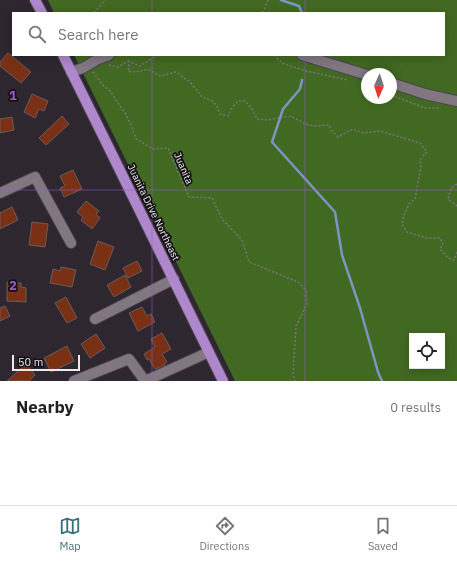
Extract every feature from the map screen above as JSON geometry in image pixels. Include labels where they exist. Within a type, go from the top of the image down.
[{"type":"main road","points":[[35,0],[41,12]]},
{"type":"main road","name":"Juanita Drive Northeast","points":[[63,56],[174,279],[223,381]]},
{"type":"street","points":[[305,56],[361,73]]},
{"type":"street","points":[[71,72],[98,59],[108,60]]},
{"type":"street","points":[[397,85],[425,94],[457,101]]},
{"type":"street","points":[[0,193],[35,176],[71,243]]},
{"type":"street","points":[[95,319],[174,279]]},
{"type":"street","points":[[74,381],[129,359],[145,381],[209,352]]},
{"type":"path","points":[[95,12],[105,0]]},
{"type":"path","points":[[263,12],[268,0]]},
{"type":"path","points":[[128,61],[140,66],[156,56]]},
{"type":"path","points":[[275,56],[282,63],[306,71],[350,80]]},
{"type":"path","points":[[108,60],[118,67],[128,61]]},
{"type":"path","points":[[128,61],[128,72],[133,73],[148,69],[160,76],[176,72],[190,82],[202,97],[212,101],[220,114],[228,116],[238,101],[245,101],[252,108],[257,119],[267,120],[291,116],[305,124],[314,126],[329,126],[338,137],[353,129],[363,133],[380,131],[420,143],[426,152],[420,160],[421,167],[415,199],[409,204],[402,224],[407,232],[427,238],[440,238],[443,244],[440,249],[448,258],[454,260],[457,252]]},
{"type":"path","name":"Juanita","points":[[95,70],[92,71],[102,84],[110,91],[126,113],[136,139],[153,149],[168,148],[189,196],[212,198],[222,219],[242,240],[249,262],[298,282],[306,290],[307,304],[296,326],[293,374],[295,381]]},
{"type":"path","points":[[397,96],[425,108],[440,108]]},
{"type":"path","points":[[457,184],[451,188],[448,199],[457,206]]},
{"type":"green space","points":[[48,0],[457,0],[457,381],[235,381],[74,56],[445,56],[445,12],[54,12]]},
{"type":"building","points":[[8,53],[31,72],[21,83],[0,66],[0,62]]},
{"type":"building","points":[[32,94],[48,101],[44,111],[39,109],[35,118],[24,112]]},
{"type":"building","points":[[62,116],[69,124],[46,145],[39,138]]},
{"type":"building","points":[[12,117],[14,130],[0,133],[0,119]]},
{"type":"building","points":[[73,170],[82,189],[64,197],[60,188],[65,186],[60,176]]},
{"type":"building","points":[[86,201],[99,211],[96,214],[100,218],[92,229],[81,220],[83,217],[77,212]]},
{"type":"building","points":[[12,207],[18,220],[0,229],[0,213]]},
{"type":"building","points":[[32,222],[48,224],[45,247],[29,245]]},
{"type":"building","points":[[98,241],[114,247],[105,270],[90,264]]},
{"type":"building","points":[[137,261],[142,271],[128,278],[123,268]]},
{"type":"building","points":[[61,267],[76,270],[72,287],[50,283],[53,269],[60,271]]},
{"type":"building","points":[[125,275],[131,287],[114,297],[107,285]]},
{"type":"building","points":[[7,282],[21,283],[21,287],[26,288],[26,302],[7,301]]},
{"type":"building","points":[[66,297],[77,318],[67,323],[55,303]]},
{"type":"building","points":[[5,306],[10,316],[0,321],[0,308]]},
{"type":"building","points":[[142,307],[147,316],[151,314],[155,322],[138,331],[129,313]]},
{"type":"building","points":[[162,333],[171,349],[162,354],[167,362],[164,364],[165,365],[155,369],[144,354],[155,347],[151,339]]},
{"type":"building","points":[[96,334],[105,348],[90,358],[81,344]]},
{"type":"building","points":[[67,346],[74,361],[51,372],[44,358]]},
{"type":"building","points":[[26,364],[35,375],[29,381],[7,381]]},
{"type":"waterway","points":[[281,0],[299,6],[302,12]]},
{"type":"waterway","points":[[302,80],[300,89],[283,109],[272,142],[335,212],[342,255],[382,381]]}]
